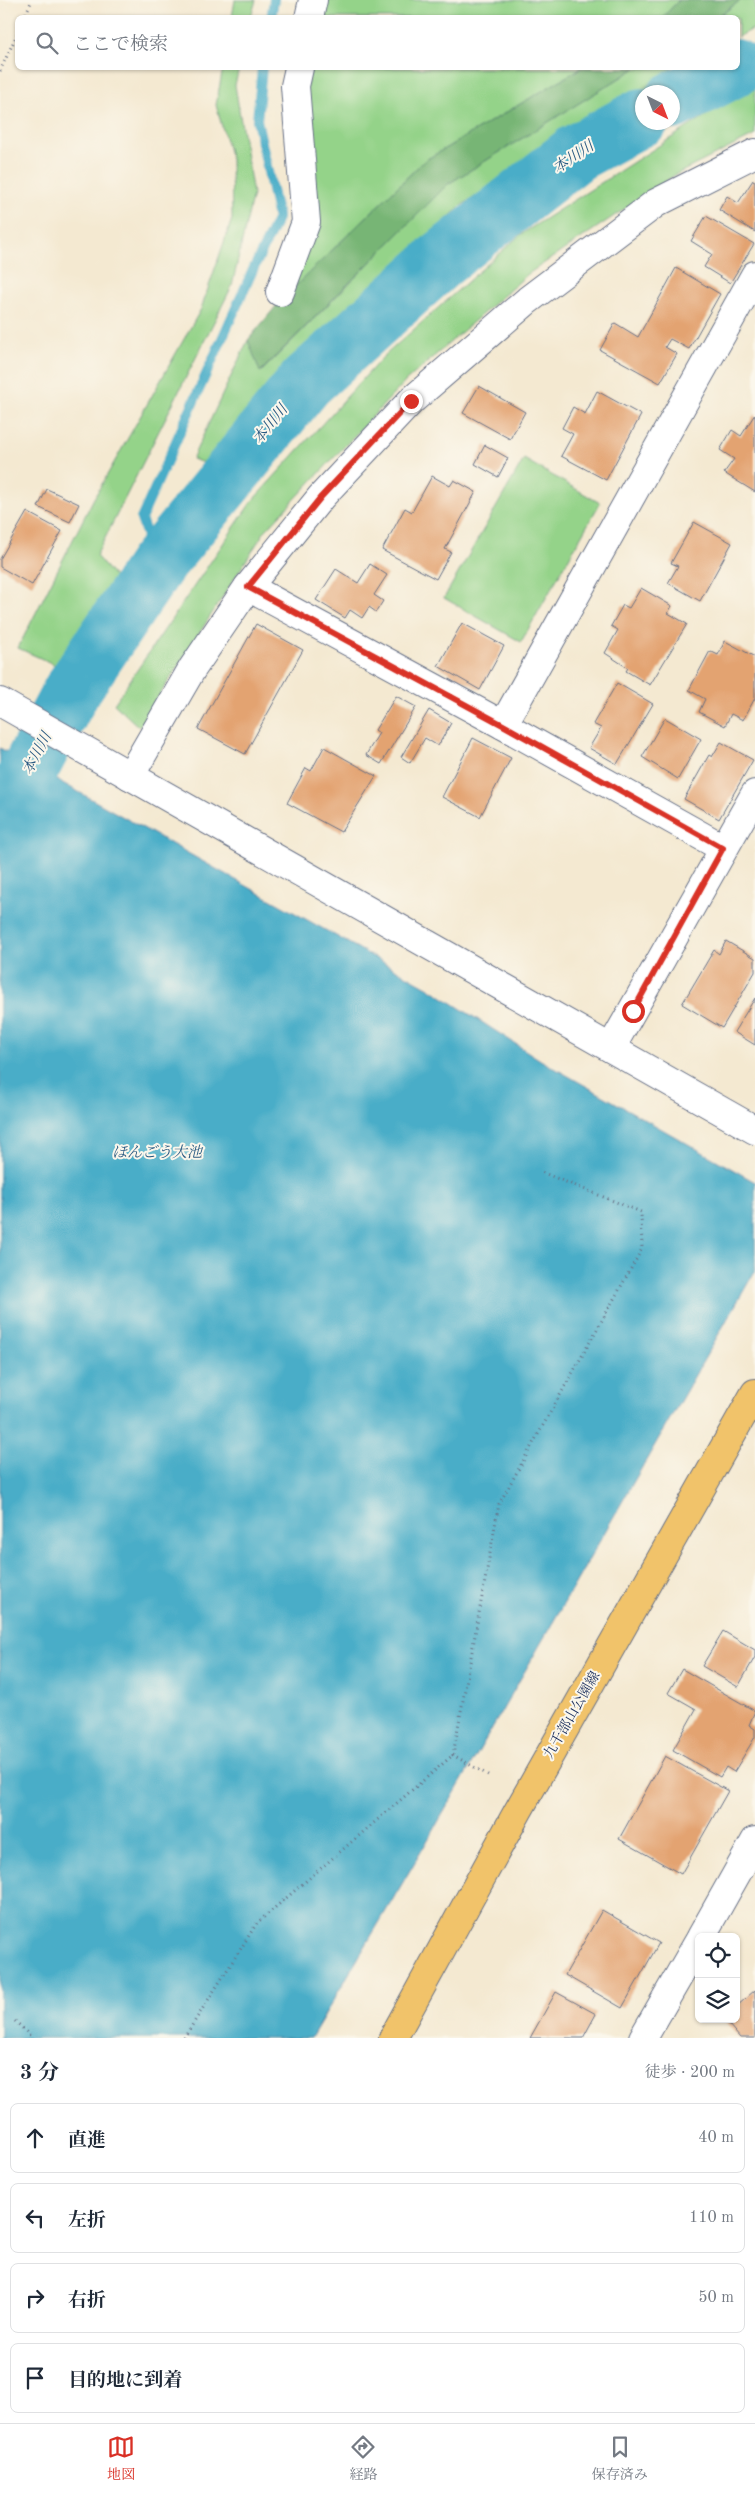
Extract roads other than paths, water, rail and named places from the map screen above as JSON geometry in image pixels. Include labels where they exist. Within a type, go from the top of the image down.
[{"type":"main road","name":"九千部山公園線","points":[[393,2038],[522,1803],[755,1393]]},
{"type":"street","points":[[310,15],[313,0]]},
{"type":"street","points":[[280,292],[306,222],[295,86],[299,70]]},
{"type":"street","points":[[130,776],[192,669],[248,587],[321,497],[411,401],[513,313],[656,203],[755,153]]},
{"type":"street","points":[[503,725],[755,275]]},
{"type":"street","points":[[248,587],[503,725],[723,848]]},
{"type":"street","points":[[0,702],[755,1130]]},
{"type":"street","points":[[612,1048],[755,794]]},
{"type":"street","points":[[703,1933],[755,1841]]},
{"type":"street","points":[[643,2038],[695,1947]]},
{"type":"water","name":"ほんごう大池","points":[[0,748],[429,988],[542,1061],[755,1182],[755,1271],[422,1850],[311,2038],[0,2038]]},
{"type":"waterway","points":[[272,15],[274,0]]},
{"type":"waterway","points":[[157,564],[141,519],[278,218],[257,120],[262,70]]},
{"type":"waterway","name":"本川川","points":[[680,97],[731,70]]},
{"type":"waterway","name":"本川川","points":[[0,825],[72,690],[157,564],[306,382],[440,261],[576,153],[635,121]]}]
